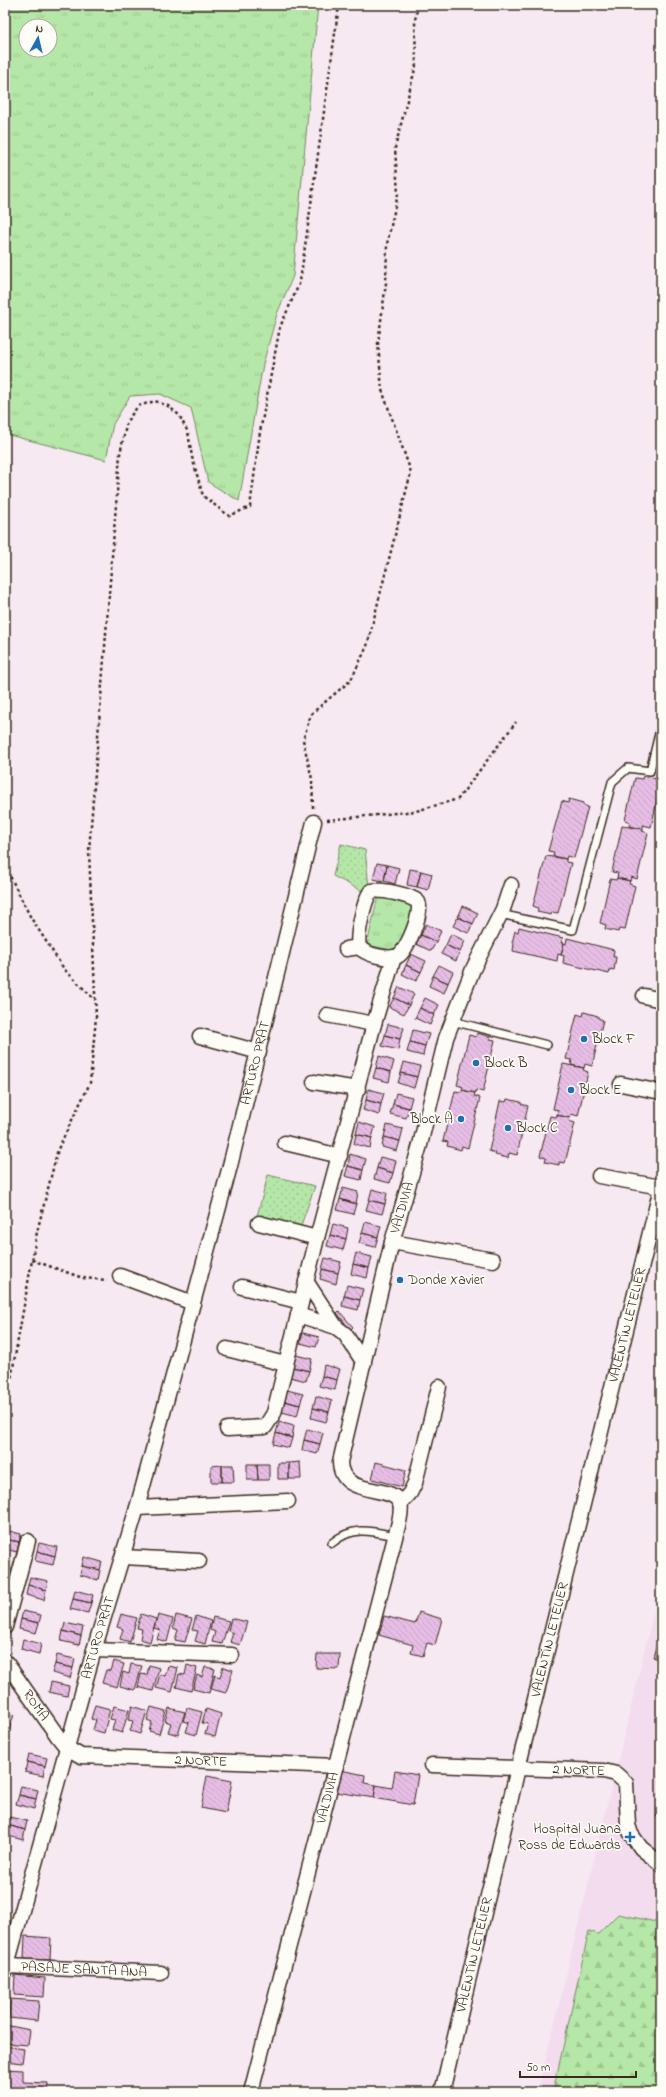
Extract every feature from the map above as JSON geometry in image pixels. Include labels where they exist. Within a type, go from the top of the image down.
[{"type":"street","name":"ARTURO PRAT","points":[[6,1969],[94,1650],[137,1508],[193,1303],[259,1052],[314,822]]},
{"type":"street","name":"VALDIVIA","points":[[251,2092],[399,1522],[400,1504],[397,1499],[387,1494],[351,1483],[342,1474],[340,1462],[392,1242],[420,1145],[446,1038],[476,963],[500,914],[511,885]]},
{"type":"street","points":[[227,1430],[265,1427],[270,1422],[280,1392],[285,1364],[306,1281],[374,1024],[394,957],[405,950],[419,913],[419,905],[411,897],[371,891],[367,897],[358,937],[352,948],[394,957]]},
{"type":"street","points":[[644,996],[661,1000]]},
{"type":"street","points":[[327,1015],[374,1024]]},
{"type":"street","points":[[200,1036],[259,1052]]},
{"type":"street","points":[[314,1082],[358,1089]]},
{"type":"street","points":[[621,1084],[661,1092]]},
{"type":"street","points":[[285,1143],[340,1156]]},
{"type":"street","points":[[599,1176],[661,1188]]},
{"type":"street","name":"VALENTÍN LETELIER","points":[[442,2092],[518,1768],[661,1188]]},
{"type":"street","points":[[259,1223],[317,1238]]},
{"type":"street","points":[[392,1242],[493,1260]]},
{"type":"street","points":[[120,1276],[193,1303]]},
{"type":"street","points":[[306,1281],[336,1327]]},
{"type":"street","points":[[242,1287],[299,1309],[336,1327],[345,1334],[364,1363]]},
{"type":"street","points":[[227,1349],[285,1364]]},
{"type":"street","points":[[400,1504],[410,1493],[415,1483],[439,1387]]},
{"type":"street","points":[[137,1508],[288,1500]]},
{"type":"street","points":[[5,1627],[28,1542]]},
{"type":"street","points":[[123,1557],[199,1561]]},
{"type":"street","points":[[94,1650],[232,1655]]},
{"type":"street","name":"ROMA","points":[[5,1661],[67,1748]]},
{"type":"street","name":"2 NORTE","points":[[67,1748],[81,1756],[336,1766]]},
{"type":"street","name":"2 NORTE","points":[[432,1765],[604,1771],[622,1778],[626,1783],[628,1825],[631,1834],[641,1848],[661,1864]]},
{"type":"street","name":"PASAJE SANTA ANA","points":[[6,1969],[161,1973]]},
{"type":"lane","points":[[500,914],[573,930],[612,782],[628,768],[650,771],[661,725]]},
{"type":"lane","points":[[452,1021],[548,1045]]},
{"type":"lane","points":[[332,1543],[344,1534],[358,1530],[396,1536]]},
{"type":"path","points":[[5,1413],[37,1232],[58,1149],[90,1083],[96,1001],[90,851],[120,454],[128,421],[138,406],[155,401],[168,406],[179,415],[188,432],[192,457],[203,496],[229,516],[250,507],[260,432],[280,327],[300,282],[339,5]]},
{"type":"path","points":[[418,5],[415,20],[416,64],[395,148],[398,194],[387,244],[386,283],[378,343],[382,390],[411,472],[367,646],[351,680],[311,714],[303,740],[312,778],[314,822],[416,811],[458,799],[516,722]]},
{"type":"path","points":[[5,866],[31,918],[64,969],[96,1001]]},
{"type":"path","points":[[32,1260],[83,1278],[114,1281],[120,1276]]},
{"type":"shaded area","name":"Hospital Juana Ross de Edwards","points":[[661,1582],[661,2092],[538,2092]]},
{"type":"green space","points":[[5,5],[318,5],[293,276],[277,314],[263,364],[239,501],[208,482],[191,408],[160,394],[130,396],[113,424],[106,460],[5,434]]},
{"type":"green space","points":[[341,844],[365,850],[369,887],[364,892],[333,876]]},
{"type":"green space","points":[[378,896],[414,906],[397,951],[367,945]]},
{"type":"green space","points":[[268,1175],[315,1186],[300,1228],[257,1216]]},
{"type":"green space","points":[[618,1914],[661,1923],[661,2092],[553,2092],[589,1931],[598,1934]]},
{"type":"building","points":[[643,776],[657,779],[657,782],[661,783],[651,827],[643,825],[643,829],[629,826],[630,822],[625,820],[635,778],[642,779]]},
{"type":"building","points":[[569,799],[583,803],[583,805],[588,807],[574,858],[567,856],[566,859],[553,856],[554,852],[548,851],[562,801],[568,803]]},
{"type":"building","points":[[622,826],[643,829],[642,831],[648,833],[637,879],[631,877],[630,881],[617,878],[618,873],[612,872]]},
{"type":"building","points":[[546,856],[566,859],[566,862],[571,863],[558,913],[552,912],[551,915],[537,912],[538,908],[533,906]]},
{"type":"building","points":[[377,863],[387,865],[384,881],[373,879]]},
{"type":"building","points":[[387,865],[399,868],[395,884],[384,881]]},
{"type":"building","points":[[410,869],[421,871],[417,887],[407,885]]},
{"type":"building","points":[[421,871],[432,874],[428,890],[417,887]]},
{"type":"building","points":[[617,878],[630,881],[629,884],[635,886],[625,930],[619,929],[618,932],[605,929],[606,925],[600,923],[610,879],[616,880]]},
{"type":"building","points":[[463,906],[478,913],[473,924],[458,917]]},
{"type":"building","points":[[458,917],[473,924],[468,933],[453,926]]},
{"type":"building","points":[[426,924],[441,931],[436,942],[421,935]]},
{"type":"building","points":[[519,927],[563,938],[561,943],[564,943],[561,955],[558,954],[557,961],[513,951],[514,944],[512,943],[515,931],[518,932]]},
{"type":"building","points":[[451,934],[465,941],[460,952],[446,945]]},
{"type":"building","points":[[421,935],[436,942],[431,951],[416,944]]},
{"type":"building","points":[[567,938],[614,950],[613,957],[616,957],[614,970],[610,969],[609,974],[563,963],[564,956],[561,955]]},
{"type":"building","points":[[446,945],[460,952],[456,961],[441,954]]},
{"type":"building","points":[[411,954],[426,961],[421,972],[406,965]]},
{"type":"building","points":[[406,965],[421,972],[416,981],[402,974]]},
{"type":"building","points":[[439,965],[453,972],[448,983],[433,976]]},
{"type":"building","points":[[433,976],[448,983],[444,993],[429,986]]},
{"type":"building","points":[[399,987],[414,994],[409,1005],[394,998]]},
{"type":"building","points":[[394,998],[409,1005],[404,1014],[389,1007]]},
{"type":"building","points":[[425,998],[439,1005],[434,1015],[420,1008]]},
{"type":"building","points":[[420,1008],[434,1015],[430,1025],[415,1018]]},
{"type":"building","name":"Block F","points":[[584,1012],[598,1016],[598,1018],[603,1020],[592,1066],[585,1064],[584,1068],[571,1065],[572,1060],[566,1059],[577,1014],[583,1016]]},
{"type":"building","points":[[388,1024],[404,1028],[400,1039],[385,1035]]},
{"type":"building","points":[[413,1030],[429,1034],[425,1046],[410,1042]]},
{"type":"building","name":"Block B","points":[[477,1033],[491,1037],[490,1039],[495,1040],[483,1092],[476,1090],[475,1093],[462,1090],[463,1087],[457,1085],[469,1035],[476,1037]]},
{"type":"building","points":[[385,1035],[400,1039],[398,1050],[382,1046]]},
{"type":"building","points":[[410,1042],[425,1046],[423,1056],[407,1052]]},
{"type":"building","points":[[379,1056],[394,1061],[391,1072],[376,1068]]},
{"type":"building","points":[[404,1062],[420,1066],[417,1077],[401,1073]]},
{"type":"building","name":"Block E","points":[[563,1064],[584,1068],[583,1070],[588,1072],[578,1116],[571,1114],[570,1118],[557,1115],[558,1110],[553,1109]]},
{"type":"building","points":[[376,1068],[391,1072],[389,1082],[373,1078]]},
{"type":"building","points":[[401,1073],[417,1077],[414,1088],[398,1083]]},
{"type":"building","points":[[368,1089],[384,1093],[381,1104],[366,1100]]},
{"type":"building","name":"Block A","points":[[462,1090],[475,1093],[474,1096],[480,1098],[468,1148],[462,1146],[461,1150],[447,1146],[448,1142],[443,1141],[455,1091],[461,1092]]},
{"type":"building","points":[[396,1093],[412,1097],[409,1108],[393,1104]]},
{"type":"building","name":"Block C","points":[[507,1099],[521,1102],[521,1104],[528,1106],[517,1155],[509,1153],[508,1158],[495,1155],[496,1153],[489,1151],[500,1101],[506,1102]]},
{"type":"building","points":[[366,1100],[381,1104],[379,1115],[363,1110]]},
{"type":"building","points":[[393,1104],[409,1108],[406,1118],[390,1114]]},
{"type":"building","points":[[557,1115],[570,1118],[569,1121],[575,1123],[565,1163],[559,1162],[559,1165],[545,1162],[546,1158],[540,1156],[550,1116],[556,1117]]},
{"type":"building","points":[[359,1122],[375,1127],[372,1138],[356,1134]]},
{"type":"building","points":[[387,1125],[403,1129],[400,1141],[384,1137]]},
{"type":"building","points":[[356,1134],[372,1138],[370,1148],[354,1144]]},
{"type":"building","points":[[384,1137],[400,1141],[397,1151],[382,1147]]},
{"type":"building","points":[[350,1154],[366,1159],[363,1170],[348,1166]]},
{"type":"building","points":[[380,1157],[396,1161],[393,1173],[377,1168]]},
{"type":"building","points":[[348,1166],[363,1170],[361,1180],[345,1176]]},
{"type":"building","points":[[377,1168],[393,1173],[390,1183],[374,1179]]},
{"type":"building","points":[[343,1188],[358,1192],[356,1204],[340,1199]]},
{"type":"building","points":[[372,1189],[387,1193],[385,1204],[369,1200]]},
{"type":"building","points":[[340,1199],[356,1204],[353,1214],[337,1210]]},
{"type":"building","points":[[369,1200],[385,1204],[382,1214],[366,1210]]},
{"type":"building","points":[[365,1222],[381,1226],[378,1237],[362,1233]]},
{"type":"building","points":[[333,1224],[348,1228],[346,1239],[330,1235]]},
{"type":"building","points":[[362,1233],[378,1237],[375,1247],[359,1243]]},
{"type":"building","points":[[330,1235],[346,1239],[343,1250],[327,1246]]},
{"type":"building","points":[[356,1253],[372,1257],[369,1268],[353,1264]]},
{"type":"building","points":[[325,1258],[341,1262],[338,1273],[322,1269]]},
{"type":"building","points":[[353,1264],[369,1268],[367,1278],[351,1274]]},
{"type":"building","points":[[322,1269],[338,1273],[336,1284],[320,1279]]},
{"type":"building","points":[[347,1285],[363,1289],[360,1300],[344,1296]]},
{"type":"building","points":[[344,1296],[360,1300],[358,1310],[342,1306]]},
{"type":"building","points":[[339,1311],[353,1327],[349,1331],[343,1325],[345,1323],[337,1313]]},
{"type":"building","points":[[303,1333],[319,1337],[316,1347],[300,1343]]},
{"type":"building","points":[[296,1355],[312,1359],[309,1371],[293,1367]]},
{"type":"building","points":[[324,1365],[340,1369],[337,1380],[322,1376]]},
{"type":"building","points":[[293,1367],[309,1371],[306,1381],[290,1377]]},
{"type":"building","points":[[322,1376],[337,1380],[335,1390],[319,1386]]},
{"type":"building","points":[[287,1390],[303,1394],[300,1405],[284,1401]]},
{"type":"building","points":[[316,1396],[332,1401],[329,1412],[313,1408]]},
{"type":"building","points":[[284,1401],[300,1405],[297,1416],[282,1412]]},
{"type":"building","points":[[313,1408],[329,1412],[326,1422],[311,1418]]},
{"type":"building","points":[[279,1422],[294,1426],[292,1438],[276,1433]]},
{"type":"building","points":[[307,1429],[323,1433],[320,1444],[304,1440]]},
{"type":"building","points":[[276,1433],[292,1438],[289,1448],[273,1444]]},
{"type":"building","points":[[304,1440],[320,1444],[317,1454],[302,1450]]},
{"type":"building","points":[[300,1462],[301,1479],[289,1479],[289,1463]]},
{"type":"building","points":[[376,1462],[406,1470],[402,1487],[372,1479]]},
{"type":"building","points":[[278,1463],[289,1463],[289,1479],[278,1479]]},
{"type":"building","points":[[247,1464],[257,1464],[258,1480],[247,1480]]},
{"type":"building","points":[[257,1464],[269,1464],[269,1480],[258,1480]]},
{"type":"building","points":[[222,1465],[222,1482],[211,1482],[211,1466]]},
{"type":"building","points":[[222,1465],[233,1465],[234,1482],[222,1482]]},
{"type":"building","points":[[5,1530],[21,1534],[19,1542],[5,1539]]},
{"type":"building","points":[[5,1539],[19,1542],[17,1552],[5,1549]]},
{"type":"building","points":[[39,1543],[57,1547],[55,1556],[37,1551]]},
{"type":"building","points":[[37,1551],[55,1556],[53,1565],[35,1561]]},
{"type":"building","points":[[84,1557],[102,1562],[100,1570],[82,1566]]},
{"type":"building","points":[[5,1566],[11,1568],[9,1576],[5,1575]]},
{"type":"building","points":[[82,1566],[100,1570],[98,1580],[80,1575]]},
{"type":"building","points":[[5,1575],[9,1576],[7,1586],[5,1586]]},
{"type":"building","points":[[30,1577],[48,1581],[46,1590],[28,1585]]},
{"type":"building","points":[[28,1585],[46,1590],[44,1600],[26,1595]]},
{"type":"building","points":[[75,1590],[93,1595],[91,1603],[73,1599]]},
{"type":"building","points":[[73,1599],[91,1603],[88,1613],[70,1609]]},
{"type":"building","points":[[23,1611],[41,1615],[39,1623],[21,1619]]},
{"type":"building","points":[[419,1612],[442,1619],[435,1645],[427,1643],[423,1656],[411,1653],[413,1645],[379,1635],[384,1616],[415,1624]]},
{"type":"building","points":[[121,1614],[137,1618],[130,1642],[120,1639],[123,1629],[117,1627]]},
{"type":"building","points":[[141,1614],[156,1619],[150,1642],[140,1639],[142,1629],[137,1628]]},
{"type":"building","points":[[158,1615],[173,1619],[167,1642],[157,1639],[160,1630],[154,1628]]},
{"type":"building","points":[[176,1615],[192,1619],[185,1642],[175,1640],[178,1630],[173,1628]]},
{"type":"building","points":[[196,1616],[211,1621],[205,1644],[195,1641],[198,1631],[192,1630]]},
{"type":"building","points":[[213,1617],[229,1621],[222,1644],[212,1642],[215,1632],[210,1630]]},
{"type":"building","points":[[231,1618],[247,1622],[240,1645],[230,1642],[233,1633],[228,1631]]},
{"type":"building","points":[[21,1619],[39,1623],[36,1633],[19,1629]]},
{"type":"building","points":[[65,1623],[83,1627],[81,1636],[63,1631]]},
{"type":"building","points":[[661,1630],[661,1659],[653,1657]]},
{"type":"building","points":[[63,1631],[81,1636],[79,1645],[61,1641]]},
{"type":"building","points":[[23,1639],[41,1644],[39,1654],[21,1649]]},
{"type":"building","points":[[317,1654],[340,1654],[339,1669],[316,1668]]},
{"type":"building","points":[[57,1655],[75,1659],[73,1668],[55,1664]]},
{"type":"building","points":[[114,1661],[124,1664],[117,1687],[102,1683],[106,1670],[111,1671]]},
{"type":"building","points":[[55,1664],[73,1668],[70,1678],[52,1673]]},
{"type":"building","points":[[131,1664],[142,1666],[135,1690],[120,1686],[123,1672],[129,1674]]},
{"type":"building","points":[[149,1665],[159,1668],[153,1691],[138,1687],[141,1674],[147,1675]]},
{"type":"building","points":[[187,1665],[197,1668],[191,1691],[176,1687],[179,1674],[185,1675]]},
{"type":"building","points":[[168,1666],[178,1668],[172,1692],[156,1688],[160,1674],[165,1676]]},
{"type":"building","points":[[205,1667],[215,1669],[209,1693],[193,1689],[197,1675],[202,1677]]},
{"type":"building","points":[[223,1667],[233,1670],[226,1693],[211,1689],[215,1675],[220,1677]]},
{"type":"building","points":[[51,1682],[69,1686],[67,1696],[49,1692]]},
{"type":"building","points":[[95,1705],[110,1709],[104,1733],[93,1730],[96,1720],[91,1719]]},
{"type":"building","points":[[114,1706],[129,1710],[122,1733],[112,1730],[115,1720],[110,1719]]},
{"type":"building","points":[[132,1706],[147,1711],[140,1734],[130,1731],[133,1721],[128,1720]]},
{"type":"building","points":[[151,1707],[166,1711],[159,1734],[149,1731],[152,1722],[147,1720]]},
{"type":"building","points":[[169,1708],[185,1712],[178,1735],[168,1732],[171,1723],[165,1721]]},
{"type":"building","points":[[187,1708],[202,1712],[196,1735],[186,1732],[189,1723],[183,1721]]},
{"type":"building","points":[[206,1709],[221,1714],[215,1737],[205,1734],[208,1724],[202,1723]]},
{"type":"building","points":[[5,1713],[14,1715],[11,1723],[5,1721]]},
{"type":"building","points":[[5,1721],[11,1723],[9,1733],[5,1732]]},
{"type":"building","points":[[29,1754],[47,1758],[45,1766],[27,1762]]},
{"type":"building","points":[[27,1762],[45,1766],[43,1776],[25,1772]]},
{"type":"building","points":[[340,1770],[365,1775],[364,1783],[376,1785],[374,1798],[336,1792]]},
{"type":"building","points":[[395,1771],[418,1775],[413,1805],[374,1798],[376,1785],[392,1788]]},
{"type":"building","points":[[207,1776],[232,1781],[226,1813],[201,1808]]},
{"type":"building","points":[[21,1786],[38,1790],[36,1799],[19,1795]]},
{"type":"building","points":[[19,1795],[36,1799],[34,1809],[16,1804]]},
{"type":"building","points":[[661,1811],[661,1821],[656,1816]]},
{"type":"building","points":[[9,1817],[27,1821],[25,1830],[7,1825]]},
{"type":"building","points":[[7,1825],[25,1830],[23,1840],[5,1835]]},
{"type":"building","points":[[5,1861],[10,1863],[5,1879]]},
{"type":"building","points":[[25,1936],[51,1938],[50,1960],[24,1959]]},
{"type":"building","points":[[15,1975],[45,1978],[44,1997],[14,1995]]},
{"type":"building","points":[[10,1999],[39,2001],[37,2021],[9,2018]]},
{"type":"building","points":[[5,2025],[30,2030],[28,2045],[5,2043]]},
{"type":"building","points":[[5,2046],[24,2049],[22,2063],[5,2061]]},
{"type":"building","points":[[5,2069],[23,2070],[23,2082],[48,2083],[48,2092],[5,2091]]},
{"type":"place","name":"Block F","points":[[584,1039]]},
{"type":"place","name":"Block B","points":[[476,1063]]},
{"type":"place","name":"Block E","points":[[571,1090]]},
{"type":"place","name":"Block A","points":[[461,1119]]},
{"type":"place","name":"Block C","points":[[508,1128]]},
{"type":"place","name":"Donde Xavier","points":[[400,1280]]},
{"type":"place","name":"Hospital Juana Ross de Edwards","points":[[630,1837]]}]
